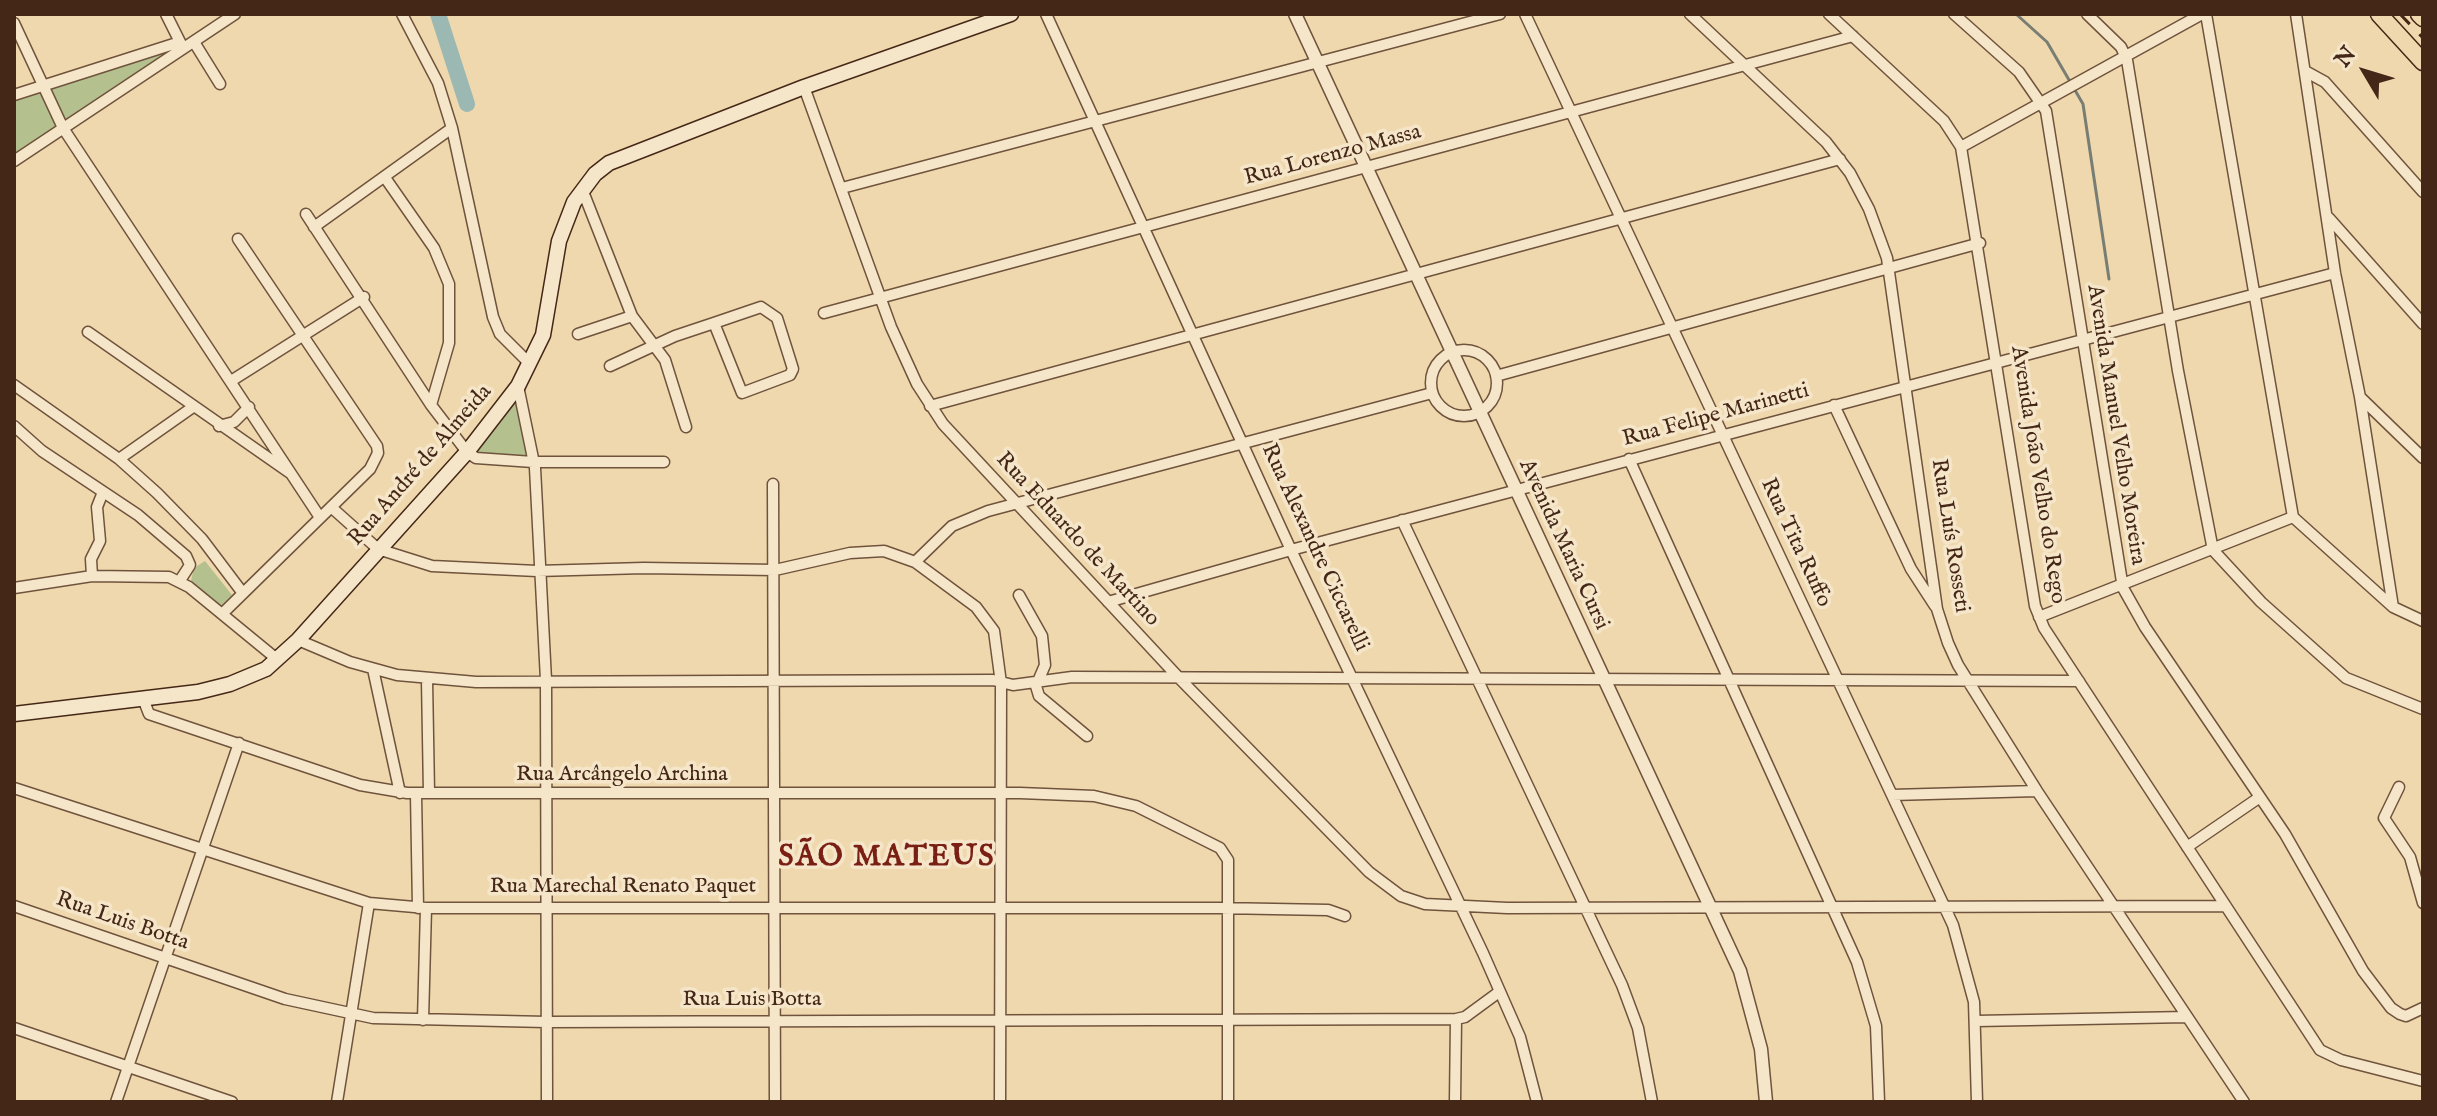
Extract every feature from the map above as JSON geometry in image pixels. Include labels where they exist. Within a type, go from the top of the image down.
[{"type":"highway","points":[[2379,14],[2423,62]]},
{"type":"main road","name":"Rua André de Almeida","points":[[14,714],[144,701],[230,684],[259,673],[278,660],[467,452],[518,386],[543,335],[559,241],[582,189],[609,163],[804,87],[1011,14]]},
{"type":"street","points":[[166,14],[182,45]]},
{"type":"street","points":[[14,95],[194,42],[235,14]]},
{"type":"street","points":[[402,14],[438,83],[452,128],[493,317],[500,334],[533,356]]},
{"type":"street","name":"Rua Alexandre Ciccarelli","points":[[1046,14],[1291,550],[1499,992],[1526,1054],[1537,1102]]},
{"type":"street","name":"Avenida Maria Cursi","points":[[1295,14],[1709,906],[1752,1006],[1761,1049],[1766,1102]]},
{"type":"street","points":[[842,188],[1500,14]]},
{"type":"street","name":"Rua Tita Ruffo","points":[[1525,14],[1944,906],[1971,987],[1976,1021],[1977,1102]]},
{"type":"street","name":"Rua Luís Rosseti","points":[[1690,14],[1840,159],[1877,226],[1907,385],[1937,609],[1966,678],[2037,791],[2244,1102]]},
{"type":"street","name":"Avenida João Velho do Rego","points":[[1829,14],[1944,121],[1961,147],[1980,243],[2039,617],[2320,1050],[2341,1060],[2423,1081]]},
{"type":"street","name":"Avenida Manuel Velho Moreira","points":[[1954,14],[2019,72],[2046,111],[2122,586],[2145,627],[2307,871],[2363,971],[2400,1014],[2406,1016],[2423,1008]]},
{"type":"street","points":[[2087,14],[2125,57],[2213,550],[2261,602],[2346,678],[2423,709]]},
{"type":"street","points":[[1961,147],[2204,14],[2293,517],[2393,607],[2423,621]]},
{"type":"street","points":[[2296,14],[2335,273],[2360,397],[2393,607]]},
{"type":"street","points":[[14,23],[63,128],[319,516]]},
{"type":"street","name":"Rua Lorenzo Massa","points":[[824,313],[1853,36]]},
{"type":"street","points":[[194,42],[220,84]]},
{"type":"street","points":[[14,161],[182,45]]},
{"type":"street","points":[[2305,71],[2325,82],[2423,192]]},
{"type":"street","name":"Rua Eduardo de Martino","points":[[804,87],[880,299],[908,365],[930,406],[1014,505],[1180,679],[1388,887],[1413,901],[1459,906],[2226,906]]},
{"type":"street","points":[[314,227],[386,179],[452,128]]},
{"type":"street","points":[[930,406],[1840,159]]},
{"type":"street","points":[[386,179],[434,248],[449,284],[449,343],[431,405]]},
{"type":"street","points":[[582,189],[632,316],[656,345],[686,427]]},
{"type":"street","points":[[306,214],[364,297],[431,405],[467,452],[476,458],[533,462],[664,462]]},
{"type":"street","points":[[2327,216],[2423,324]]},
{"type":"street","points":[[223,613],[376,462],[377,446],[238,239]]},
{"type":"street","points":[[1496,376],[1980,243]]},
{"type":"street","points":[[2332,252],[2354,249]]},
{"type":"street","name":"Rua Felipe Marinetti","points":[[1108,602],[1722,434],[2335,273]]},
{"type":"street","points":[[231,381],[364,297]]},
{"type":"street","points":[[610,366],[656,345],[714,323],[761,307],[777,318],[793,372],[746,394],[737,388],[714,323]]},
{"type":"street","points":[[578,334],[632,316]]},
{"type":"street","points":[[88,332],[293,475]]},
{"type":"street","points":[[1460,350],[1479,353],[1493,367],[1496,376],[1494,397],[1478,413],[1456,415],[1437,403],[1432,393],[1432,374],[1450,353],[1460,350]]},
{"type":"street","points":[[14,385],[119,459],[183,518],[242,592]]},
{"type":"street","points":[[518,386],[533,462],[537,571],[546,680],[547,1102]]},
{"type":"street","points":[[915,562],[952,526],[1014,505],[1432,393]]},
{"type":"street","points":[[2360,397],[2423,458]]},
{"type":"street","points":[[1834,405],[1914,575],[1937,609]]},
{"type":"street","points":[[119,459],[193,407]]},
{"type":"street","points":[[219,426],[234,422],[249,407]]},
{"type":"street","points":[[14,426],[42,451],[138,515],[186,556],[190,565],[179,582]]},
{"type":"street","points":[[1629,459],[1857,962],[1876,1026],[1879,1102]]},
{"type":"street","points":[[773,484],[775,1102]]},
{"type":"street","points":[[92,576],[91,559],[100,541],[97,507],[103,492]]},
{"type":"street","points":[[331,507],[378,549],[432,566],[537,571],[644,568],[775,570],[872,550],[915,562],[966,598],[988,620],[998,646],[1001,683],[1000,1102]]},
{"type":"street","points":[[2039,617],[2293,517]]},
{"type":"street","points":[[1402,520],[1622,985],[1638,1028],[1652,1102]]},
{"type":"street","points":[[1914,575],[1925,575],[1932,566]]},
{"type":"street","points":[[14,588],[92,576],[145,574],[179,582],[223,613],[278,660]]},
{"type":"street","points":[[1019,595],[1042,636],[1045,665],[1038,681],[1042,700],[1087,736]]},
{"type":"street","points":[[298,640],[373,669],[427,680],[1013,685],[1072,677],[1966,678],[2079,681]]},
{"type":"street","points":[[373,669],[400,793]]},
{"type":"street","points":[[427,680],[429,793]]},
{"type":"street","name":"Rua Arcângelo Archina","points":[[144,701],[149,714],[360,785],[400,793],[1000,793],[1121,800],[1153,812],[1223,852],[1228,860],[1228,909]]},
{"type":"street","points":[[116,1102],[239,743]]},
{"type":"street","points":[[2399,787],[2384,818],[2410,857],[2423,903]]},
{"type":"street","name":"Rua Marechal Renato Paquet","points":[[14,788],[369,903],[422,908],[1328,910],[1345,916]]},
{"type":"street","points":[[1892,795],[2037,791]]},
{"type":"street","points":[[416,794],[422,908],[423,1020]]},
{"type":"street","points":[[2187,847],[2260,797]]},
{"type":"street","points":[[337,1102],[369,903]]},
{"type":"street","name":"Rua Luis Botta","points":[[14,906],[273,995],[352,1015],[423,1020],[546,1022],[1456,1019]]},
{"type":"street","points":[[1228,909],[1228,1102]]},
{"type":"street","points":[[1455,1102],[1456,1019],[1465,1017],[1499,992]]},
{"type":"street","points":[[1976,1021],[2187,1017]]},
{"type":"street","points":[[14,1028],[232,1102]]},
{"type":"green space","points":[[169,52],[14,157],[14,100]]},
{"type":"green space","points":[[515,399],[528,458],[474,453]]},
{"type":"green space","points":[[205,561],[232,595],[218,608],[190,585],[194,568]]},
{"type":"waterway","points":[[438,14],[467,104]]},
{"type":"waterway","points":[[2016,14],[2047,42],[2083,104],[2109,279]]},
{"type":"railway","points":[[2400,14],[2423,38]]},
{"type":"district","name":"SÃO MATEUS","points":[[887,859]]}]
